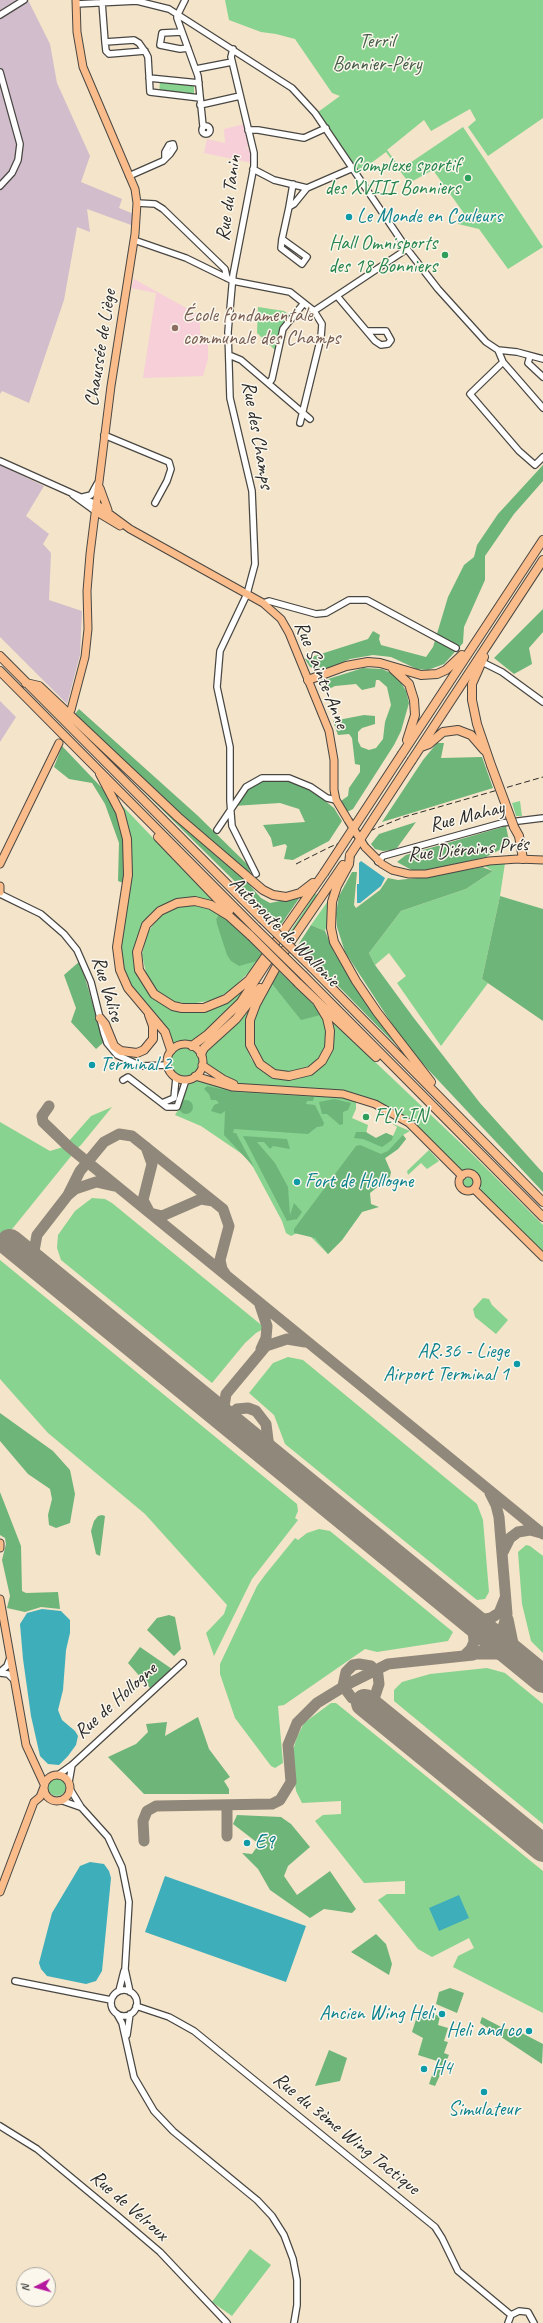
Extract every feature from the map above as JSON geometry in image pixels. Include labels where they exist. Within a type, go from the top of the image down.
[{"type":"highway","points":[[192,1046],[207,1036],[241,1002],[256,982],[309,890],[324,873],[543,540]]},
{"type":"highway","points":[[201,1054],[204,1048],[246,1007],[286,949],[349,864],[350,854],[543,560]]},
{"type":"highway","points":[[489,641],[486,653],[474,678],[471,692],[474,713],[515,829],[521,859]]},
{"type":"highway","points":[[308,680],[361,662],[380,663],[421,675],[437,674],[446,670],[469,651]]},
{"type":"highway","name":"Autoroute de Wallonie","points":[[0,656],[312,968],[543,1202]]},
{"type":"highway","points":[[389,666],[409,684],[414,700],[412,727],[402,753]]},
{"type":"highway","name":"Autoroute de Wallonie","points":[[0,671],[543,1217]]},
{"type":"highway","points":[[26,683],[39,686],[178,817],[263,890],[273,895],[286,897],[309,890]]},
{"type":"highway","points":[[420,747],[429,744],[443,732],[458,730],[471,735],[478,741],[491,764]]},
{"type":"highway","points":[[98,770],[120,812],[128,840],[129,865],[118,936],[119,965],[128,988],[165,1032],[171,1050]]},
{"type":"highway","points":[[120,791],[122,800],[251,936],[318,1003],[394,1073],[402,1076]]},
{"type":"highway","points":[[333,886],[331,928],[339,952],[376,1012],[432,1083],[435,1092]]},
{"type":"highway","points":[[239,923],[220,909],[202,902],[177,903],[160,911],[146,925],[138,947],[139,970],[147,986],[163,1001],[182,1008],[204,1008],[215,1004],[235,992],[249,980],[293,917]]},
{"type":"highway","points":[[286,949],[256,1004],[250,1020],[250,1045],[256,1059],[264,1068],[281,1076],[297,1076],[310,1071],[322,1061],[329,1048],[330,1032],[327,1018],[318,1003]]},
{"type":"highway","points":[[100,1018],[105,1024],[114,1046],[128,1053],[137,1053],[144,1050],[153,1039],[153,1026],[146,1009]]},
{"type":"main road","name":"Chaussée de Liège","points":[[71,710],[85,657],[88,628],[87,585],[95,507],[104,435],[134,240],[136,202],[135,189],[83,67],[77,32],[76,2]]},
{"type":"main road","points":[[98,482],[102,499],[109,512]]},
{"type":"main road","name":"Rue Sainte-Anne","points":[[95,507],[109,512],[130,529]]},
{"type":"main road","name":"Rue Sainte-Anne","points":[[95,507],[111,520],[248,594],[263,603],[276,614],[286,627],[308,680],[332,745],[333,786],[336,800]]},
{"type":"main road","points":[[93,526],[101,520],[111,520]]},
{"type":"main road","points":[[0,864],[59,742]]},
{"type":"main road","name":"Rue Diérains Prés","points":[[336,800],[365,847],[378,862],[404,874],[421,875],[479,863],[521,859],[543,860]]},
{"type":"main road","points":[[0,886],[0,893]]},
{"type":"main road","points":[[181,1044],[192,1046],[201,1054],[202,1065],[195,1076],[186,1080],[176,1078],[167,1065],[171,1050],[181,1044]]},
{"type":"main road","points":[[202,1065],[223,1079],[245,1088]]},
{"type":"main road","points":[[195,1076],[232,1087],[344,1094],[375,1104],[413,1127],[462,1176]]},
{"type":"main road","points":[[469,1174],[474,1176],[477,1184],[474,1189],[467,1191],[462,1189],[459,1183],[462,1176],[469,1174]]},
{"type":"main road","points":[[474,1189],[543,1257]]},
{"type":"main road","points":[[0,1543],[0,1548]]},
{"type":"main road","points":[[0,1599],[26,1745],[37,1767],[46,1794],[51,1799]]},
{"type":"main road","points":[[34,1804],[43,1800],[60,1800],[67,1796],[69,1786],[64,1776],[56,1775],[37,1767]]},
{"type":"main road","points":[[0,1892],[34,1804],[48,1778],[56,1775]]},
{"type":"street","points":[[0,15],[24,0]]},
{"type":"street","points":[[185,0],[178,14],[182,31],[196,69],[199,83],[203,126]]},
{"type":"street","points":[[76,2],[141,1],[169,9],[295,90],[326,128],[407,249],[438,289],[486,342],[498,350],[543,359]]},
{"type":"street","points":[[102,2],[106,51],[109,54],[145,51]]},
{"type":"street","points":[[188,48],[173,48],[160,45],[162,33],[182,31],[191,23]]},
{"type":"street","points":[[105,42],[137,40],[148,58],[149,90],[152,93],[200,102],[240,96]]},
{"type":"street","name":"Rue du Tanin","points":[[233,49],[232,62],[254,153],[253,169],[233,281]]},
{"type":"street","points":[[196,69],[232,62]]},
{"type":"street","points":[[0,72],[20,144],[18,160],[12,173],[0,186]]},
{"type":"street","points":[[149,78],[199,83]]},
{"type":"street","points":[[248,130],[258,130],[304,138],[326,128]]},
{"type":"street","points":[[129,176],[161,162],[165,157]]},
{"type":"street","points":[[288,207],[294,204],[307,188],[353,168]]},
{"type":"street","points":[[253,169],[274,180],[307,188]]},
{"type":"street","points":[[282,239],[307,257],[302,264],[281,248],[282,239],[288,207],[293,184]]},
{"type":"street","points":[[136,202],[155,204],[164,209],[225,269],[227,278]]},
{"type":"street","points":[[134,240],[186,258],[233,281],[290,292],[314,311],[322,324],[321,337],[300,423]]},
{"type":"street","points":[[314,311],[407,249]]},
{"type":"street","name":"Rue des Champs","points":[[233,281],[229,324],[232,411],[253,499],[255,564],[248,594],[220,651],[218,667],[218,695],[230,747],[231,808],[233,830],[256,874]]},
{"type":"street","points":[[337,296],[368,332]]},
{"type":"street","points":[[269,383],[283,329],[304,303]]},
{"type":"street","points":[[498,350],[503,362],[543,408]]},
{"type":"street","points":[[229,354],[236,356],[310,419]]},
{"type":"street","points":[[530,356],[528,363],[543,377]]},
{"type":"street","points":[[503,362],[470,394],[519,451],[535,465],[543,457]]},
{"type":"street","points":[[104,435],[169,462],[171,469],[167,481],[155,503]]},
{"type":"street","points":[[0,460],[83,497],[95,507]]},
{"type":"street","points":[[83,497],[90,496],[98,482]]},
{"type":"street","points":[[58,485],[95,507]]},
{"type":"street","points":[[263,603],[269,601],[316,614],[326,613],[349,600],[367,600],[456,648]]},
{"type":"street","points":[[484,663],[502,672],[543,702]]},
{"type":"street","points":[[217,830],[246,787],[253,781],[271,776],[289,778],[311,787],[327,798],[336,800]]},
{"type":"street","name":"Rue Mahay","points":[[378,862],[383,856],[502,823],[543,818]]},
{"type":"street","name":"Rue Valise","points":[[0,893],[41,914],[64,934],[85,964],[107,1043],[123,1059],[141,1066],[167,1065]]},
{"type":"street","points":[[123,1080],[128,1077],[167,1107],[177,1107],[186,1080]]},
{"type":"street","points":[[162,1103],[174,1098],[176,1078]]},
{"type":"street","points":[[0,1672],[7,1666],[10,1658]]},
{"type":"street","name":"Rue de Hollogne","points":[[56,1775],[72,1765],[183,1663]]},
{"type":"street","points":[[0,1672],[8,1674],[14,1680]]},
{"type":"street","name":"Rue de Hollogne","points":[[69,1786],[72,1765]]},
{"type":"street","points":[[69,1786],[81,1807],[108,1837],[124,1873],[129,1902],[126,1969],[130,1992],[136,1998],[136,2006],[130,2014],[126,2039]]},
{"type":"street","points":[[60,1800],[81,1807]]},
{"type":"street","points":[[111,2000],[119,1991],[126,1969]]},
{"type":"street","points":[[15,1981],[111,2000]]},
{"type":"street","points":[[119,1991],[130,1992]]},
{"type":"street","points":[[111,2000],[113,2010],[117,2014],[126,2039],[134,2077],[154,2111],[173,2131],[257,2200],[280,2229],[290,2251],[296,2271],[298,2297],[294,2323]]},
{"type":"street","name":"Rue du 3ème Wing Tactique","points":[[136,2006],[169,2017],[194,2031],[435,2227],[458,2271],[511,2315]]},
{"type":"street","points":[[117,2014],[124,2016],[130,2014]]},
{"type":"street","name":"Rue de Velroux","points":[[0,2126],[37,2149],[160,2252],[228,2323]]},
{"type":"street","points":[[508,2323],[511,2315],[523,2311],[531,2315],[534,2323]]},
{"type":"shaded area","points":[[0,0],[28,0],[50,44],[57,83],[90,156],[81,182],[122,199],[119,208],[134,214],[134,226],[87,209],[90,232],[77,227],[64,300],[29,403],[2,391],[0,394]]},
{"type":"shaded area","points":[[244,124],[250,147],[244,148],[251,150],[252,163],[204,153],[207,139],[225,143],[224,129]]},
{"type":"shaded area","name":"École fondamentale communale des Champs","points":[[134,279],[199,315],[201,341],[208,342],[208,359],[203,376],[143,378],[156,293],[131,288]]},
{"type":"shaded area","points":[[0,465],[44,486],[26,516],[49,534],[43,544],[51,553],[49,600],[82,611],[80,655],[67,704],[0,637]]},
{"type":"shaded area","points":[[0,701],[16,717],[0,742]]},
{"type":"green space","name":"Terril Bonnier-Péry","points":[[225,0],[543,0],[543,118],[488,156],[468,127],[476,120],[470,109],[431,131],[424,120],[387,150],[401,169],[463,127],[543,247],[508,269],[479,229],[458,224],[463,212],[433,170],[409,183],[386,152],[359,172],[318,112],[340,96],[332,93],[295,39],[261,32],[229,20]]},
{"type":"green space","points":[[160,81],[194,84],[194,97],[159,93]]},
{"type":"green space","points":[[258,307],[284,311],[290,315],[281,328],[275,350],[257,333]]},
{"type":"green space","points":[[543,465],[543,481],[514,514],[485,556],[485,580],[464,627],[463,643],[444,664],[428,670],[417,669],[391,657],[373,655],[350,659],[328,668],[316,669],[310,667],[305,659],[368,639],[373,631],[380,635],[379,639],[381,645],[426,657],[433,647],[448,597],[464,565],[474,557],[477,545],[498,514]]},
{"type":"green space","points":[[543,609],[543,632],[529,648],[532,664],[514,674],[494,658]]},
{"type":"green space","points":[[363,668],[382,669],[391,673],[400,681],[406,691],[409,703],[401,731],[394,745],[353,809],[347,812],[341,801],[348,796],[349,788],[360,772],[360,765],[355,764],[352,738],[349,734],[338,735],[333,721],[364,715],[375,716],[375,724],[362,728],[358,732],[358,741],[361,747],[369,750],[376,748],[383,739],[385,722],[391,705],[387,687],[379,680],[376,680],[375,687],[362,690],[356,684],[335,686],[325,691],[323,685],[328,679]]},
{"type":"green space","points":[[79,709],[197,815],[248,865],[251,875],[163,798],[74,715]]},
{"type":"green space","points":[[437,743],[444,743],[441,758],[482,757],[493,788],[382,822],[423,760]]},
{"type":"green space","points":[[62,746],[103,789],[116,812],[123,837],[125,864],[123,883],[118,881],[119,843],[105,804],[92,783],[69,779],[54,767]]},
{"type":"green space","points":[[262,779],[288,779],[309,788],[334,808],[342,821],[329,841],[293,860],[284,859],[287,846],[285,844],[273,847],[271,838],[263,825],[305,822],[299,809],[280,803],[233,806],[246,788]]},
{"type":"green space","points":[[135,783],[247,882],[261,898],[270,903],[300,897],[280,926]]},
{"type":"green space","points":[[114,797],[215,903],[198,898],[174,900],[142,927],[135,948],[140,978],[144,987],[152,996],[192,1012],[247,986],[249,988],[216,1024],[191,1043],[179,1042],[173,1045],[165,1025],[129,986],[119,960],[130,875]]},
{"type":"green space","points":[[520,801],[522,816],[516,816],[512,803]]},
{"type":"green space","points":[[416,822],[397,848],[383,851],[375,849],[371,844],[379,834]]},
{"type":"green space","points":[[506,826],[509,841],[505,847],[486,857],[417,873],[397,862],[406,855]]},
{"type":"green space","points":[[505,863],[500,896],[482,979],[488,983],[441,1046],[397,983],[406,976],[389,953],[375,965],[369,953],[401,911],[466,889],[493,871],[483,865]]},
{"type":"green space","points":[[482,867],[493,871],[466,889],[401,911],[369,953],[375,965],[413,1017],[480,1103],[543,1173],[543,1192],[407,1047],[345,952],[337,927],[336,913],[339,896],[352,872],[357,872],[354,905],[356,908],[380,890],[388,878],[398,880],[426,877]]},
{"type":"green space","points":[[315,894],[318,895],[290,936],[288,935]]},
{"type":"green space","points":[[500,896],[543,909],[543,1021],[482,979]]},
{"type":"green space","points":[[330,898],[327,924],[325,931],[311,925]]},
{"type":"green space","points":[[194,905],[212,909],[219,914],[216,919],[221,933],[257,961],[262,954],[254,967],[231,990],[214,1000],[190,1004],[172,1001],[156,990],[147,977],[142,955],[147,933],[161,915],[176,907]]},
{"type":"green space","points":[[219,914],[230,920],[262,954],[257,961],[239,966],[231,961],[227,955],[217,924],[216,919]]},
{"type":"green space","points":[[311,925],[325,931],[334,952],[353,983],[401,1050],[298,945]]},
{"type":"green space","points":[[80,961],[104,1042],[96,1049],[71,1022],[76,1008],[64,975]]},
{"type":"green space","points":[[279,971],[314,1005],[321,1015],[301,1020],[272,984]]},
{"type":"green space","points":[[272,984],[301,1019],[321,1015],[323,1019],[327,1034],[325,1048],[318,1061],[306,1069],[291,1073],[277,1071],[265,1063],[253,1045],[252,1025],[260,1003]]},
{"type":"green space","points":[[244,1011],[248,1013],[245,1026],[245,1043],[251,1059],[263,1072],[281,1079],[298,1079],[313,1073],[333,1048],[334,1030],[332,1021],[471,1153],[543,1225],[543,1253],[481,1192],[479,1178],[475,1173],[462,1170],[455,1165],[419,1129],[374,1101],[243,1084],[227,1079],[206,1065],[205,1051]]},
{"type":"green space","points":[[185,1048],[195,1053],[200,1063],[195,1073],[185,1078],[175,1073],[170,1063],[175,1053]]},
{"type":"green space","points":[[197,1079],[219,1085],[341,1097],[356,1100],[356,1109],[352,1118],[368,1125],[366,1134],[376,1138],[386,1133],[393,1136],[397,1127],[391,1123],[410,1131],[403,1135],[406,1139],[398,1149],[380,1162],[362,1212],[342,1240],[328,1254],[310,1236],[297,1233],[291,1236],[286,1233],[282,1221],[253,1167],[245,1156],[201,1126],[175,1115],[180,1107],[189,1084]]},
{"type":"green space","points":[[207,1086],[235,1092],[314,1097],[313,1101],[307,1101],[306,1104],[315,1105],[324,1123],[323,1126],[317,1127],[308,1134],[234,1129],[233,1133],[236,1133],[254,1167],[224,1135],[225,1111],[221,1114],[211,1111],[214,1105],[219,1103],[216,1100],[211,1100],[209,1094],[204,1089]]},
{"type":"green space","points":[[334,1099],[351,1103],[348,1110],[343,1112],[343,1124],[340,1125],[327,1114],[322,1114],[319,1102]]},
{"type":"green space","points":[[186,1100],[191,1102],[193,1107],[191,1112],[186,1114],[181,1112],[179,1107],[181,1102]]},
{"type":"green space","points":[[112,1107],[77,1149],[69,1141],[91,1116]]},
{"type":"green space","points":[[0,1122],[50,1151],[63,1147],[72,1155],[0,1244]]},
{"type":"green space","points":[[356,1132],[366,1132],[376,1138],[386,1133],[393,1136],[392,1140],[382,1147],[363,1139],[354,1138]]},
{"type":"green space","points":[[403,1135],[406,1139],[398,1149],[385,1158],[391,1172],[390,1177],[370,1193],[371,1204],[379,1207],[362,1212],[342,1240],[328,1254],[315,1238],[294,1233],[294,1229],[356,1146],[360,1145],[381,1154],[388,1151]]},
{"type":"green space","points":[[243,1136],[287,1139],[290,1149],[273,1146],[270,1149],[264,1142],[257,1142],[275,1163],[288,1187],[290,1215],[294,1203],[302,1212],[297,1219],[287,1221]]},
{"type":"green space","points":[[429,1150],[439,1161],[427,1169],[421,1163],[408,1175],[407,1171]]},
{"type":"green space","points":[[466,1178],[470,1178],[472,1179],[472,1187],[466,1188],[463,1185],[463,1181]]},
{"type":"green space","points":[[92,1198],[105,1199],[112,1203],[265,1328],[256,1333],[245,1343],[212,1383],[61,1260],[57,1248],[58,1235],[75,1211]]},
{"type":"green space","points":[[0,1260],[297,1504],[298,1511],[295,1518],[298,1520],[252,1579],[214,1656],[206,1633],[224,1614],[227,1605],[145,1514],[48,1433],[0,1379]]},
{"type":"green space","points":[[483,1298],[489,1299],[492,1305],[508,1320],[496,1334],[475,1317],[473,1309]]},
{"type":"green space","points":[[288,1357],[303,1360],[477,1504],[483,1520],[489,1592],[485,1599],[477,1600],[285,1444],[274,1415],[249,1393],[273,1363]]},
{"type":"green space","points":[[0,1413],[53,1451],[70,1470],[75,1494],[70,1523],[56,1528],[49,1525],[48,1515],[52,1499],[50,1489],[28,1474],[0,1441]]},
{"type":"green space","points":[[0,1492],[21,1546],[22,1591],[26,1593],[58,1592],[60,1609],[41,1607],[25,1612],[7,1608],[10,1596],[2,1560],[6,1544],[5,1538],[0,1535]]},
{"type":"green space","points":[[98,1516],[105,1516],[100,1556],[96,1554],[91,1531],[94,1521]]},
{"type":"green space","points":[[319,1529],[330,1531],[453,1632],[448,1641],[377,1652],[365,1649],[284,1705],[278,1706],[283,1763],[275,1768],[271,1766],[235,1718],[220,1674],[220,1664],[257,1586],[265,1575],[295,1538],[298,1540],[307,1533]]},
{"type":"green space","points":[[526,1545],[530,1546],[543,1556],[543,1653],[531,1641],[522,1604],[518,1552]]},
{"type":"green space","points":[[169,1615],[175,1617],[181,1649],[174,1656],[147,1630],[157,1618]]},
{"type":"green space","points":[[140,1647],[172,1669],[150,1688],[128,1663]]},
{"type":"green space","points":[[487,1668],[505,1673],[543,1704],[543,1824],[394,1701],[394,1690],[402,1682],[430,1674]]},
{"type":"green space","points":[[331,1703],[336,1703],[543,1871],[543,2013],[453,1967],[458,1956],[474,1948],[469,1938],[432,1957],[418,1949],[378,1900],[387,1894],[405,1894],[405,1881],[364,1883],[315,1821],[323,1815],[341,1814],[341,1801],[302,1803],[296,1791],[293,1768],[293,1750],[297,1737],[304,1723]]},
{"type":"green space","points":[[198,1717],[209,1749],[230,1777],[224,1781],[229,1789],[229,1794],[144,1794],[108,1757],[136,1744],[148,1732],[146,1724],[167,1722],[165,1736]]},
{"type":"green space","points":[[57,1778],[63,1781],[66,1787],[63,1793],[57,1796],[51,1793],[48,1787],[51,1781]]},
{"type":"green space","points":[[237,1815],[281,1817],[291,1824],[310,1847],[288,1866],[284,1876],[297,1895],[330,1871],[356,1909],[352,1913],[324,1909],[310,1918],[270,1890],[258,1869],[242,1853],[252,1854],[259,1844],[233,1824]]},
{"type":"green space","points":[[376,1934],[386,1944],[392,1964],[389,1975],[351,1952]]},
{"type":"green space","points":[[450,1988],[464,1993],[457,2013],[436,2004],[439,1992]]},
{"type":"green space","points":[[419,2010],[440,2016],[438,2025],[448,2028],[444,2041],[448,2042],[444,2053],[449,2055],[435,2086],[429,2084],[437,2061],[418,2055],[423,2038],[412,2032]]},
{"type":"green space","points":[[482,2017],[505,2029],[514,2029],[543,2044],[542,2064],[480,2023]]},
{"type":"green space","points":[[329,2050],[347,2058],[340,2081],[315,2086]]},
{"type":"green space","points":[[250,2249],[271,2265],[232,2316],[212,2302]]},
{"type":"water","points":[[361,861],[385,878],[381,886],[360,903],[357,903],[359,863]]},
{"type":"water","points":[[42,1609],[61,1611],[70,1620],[70,1633],[66,1650],[63,1690],[58,1710],[62,1720],[75,1731],[78,1736],[76,1745],[59,1765],[48,1764],[40,1756],[31,1716],[23,1659],[20,1624],[27,1613]]},
{"type":"water","points":[[90,1862],[104,1864],[109,1871],[111,1878],[102,1971],[96,1981],[86,1984],[47,1976],[41,1969],[39,1963],[52,1913],[80,1866]]},
{"type":"water","points":[[165,1876],[306,1926],[286,1982],[145,1932]]},
{"type":"water","points":[[459,1895],[469,1918],[439,1931],[429,1908]]},
{"type":"taxiway","points":[[49,1106],[42,1116],[43,1122],[69,1147],[543,1534]]},
{"type":"taxiway","points":[[68,1195],[80,1171],[104,1142],[119,1134],[132,1136],[223,1209],[229,1226],[220,1260],[222,1269],[226,1275]]},
{"type":"taxiway","points":[[146,1147],[152,1164],[143,1200],[150,1213],[162,1216],[201,1199],[213,1201]]},
{"type":"taxiway","points":[[73,1295],[39,1264],[34,1251],[37,1235],[68,1195],[75,1189],[96,1182],[114,1186]]},
{"type":"taxiway","points":[[260,1305],[267,1326],[266,1338],[261,1349]]},
{"type":"taxiway","points":[[262,1449],[228,1419],[224,1407],[226,1394],[266,1346],[287,1339],[305,1342]]},
{"type":"taxiway","points":[[225,1423],[228,1416],[237,1409],[248,1408],[256,1411],[266,1424],[269,1448],[279,1463]]},
{"type":"taxiway","points":[[252,1449],[261,1456],[277,1461]]},
{"type":"taxiway","points":[[144,1841],[143,1821],[147,1811],[156,1806],[272,1804],[280,1800],[291,1782],[288,1745],[297,1723],[317,1703],[348,1684],[388,1664],[473,1655],[491,1646],[501,1634],[507,1614],[499,1517],[496,1505],[490,1493]]},
{"type":"taxiway","points":[[503,1552],[510,1538],[518,1532],[530,1530],[541,1533]]},
{"type":"taxiway","points":[[468,1618],[480,1620],[491,1618],[499,1613],[505,1598]]},
{"type":"taxiway","points":[[464,1656],[471,1649],[474,1642],[473,1628],[468,1618]]},
{"type":"taxiway","points":[[508,1619],[514,1648],[534,1672]]},
{"type":"taxiway","points":[[479,1654],[499,1654],[521,1661]]},
{"type":"taxiway","points":[[365,1702],[352,1698],[343,1686],[346,1672],[353,1665],[359,1664],[371,1666],[378,1675],[379,1684],[374,1699],[375,1706]]},
{"type":"taxiway","points":[[373,1700],[377,1710],[387,1720]]},
{"type":"taxiway","points":[[227,1805],[227,1836]]},
{"type":"runway","points":[[10,1243],[543,1679]]},
{"type":"runway","points":[[365,1703],[543,1848]]},
{"type":"railway","points":[[296,864],[330,847],[404,817],[543,777]]},
{"type":"place","name":"Complexe sportif des XVIII Bonniers","points":[[468,178]]},
{"type":"place","name":"Le Monde en Couleurs","points":[[349,217]]},
{"type":"place","name":"Hall Omnisports des 18 Bonniers","points":[[445,255]]},
{"type":"place","name":"École fondamentale communale des Champs","points":[[175,328]]},
{"type":"place","name":"Terminal 2","points":[[92,1065]]},
{"type":"place","name":"FLY-IN","points":[[366,1117]]},
{"type":"place","name":"Fort de Hollogne","points":[[297,1182]]},
{"type":"place","name":"AR.36 - Liege Airport Terminal 1","points":[[517,1364]]},
{"type":"place","name":"E9","points":[[247,1843]]},
{"type":"place","name":"Ancien Wing Heli","points":[[442,2014]]},
{"type":"place","name":"Heli and co","points":[[529,2031]]},
{"type":"place","name":"H4","points":[[424,2069]]},
{"type":"place","name":"Simulateur","points":[[484,2092]]}]
